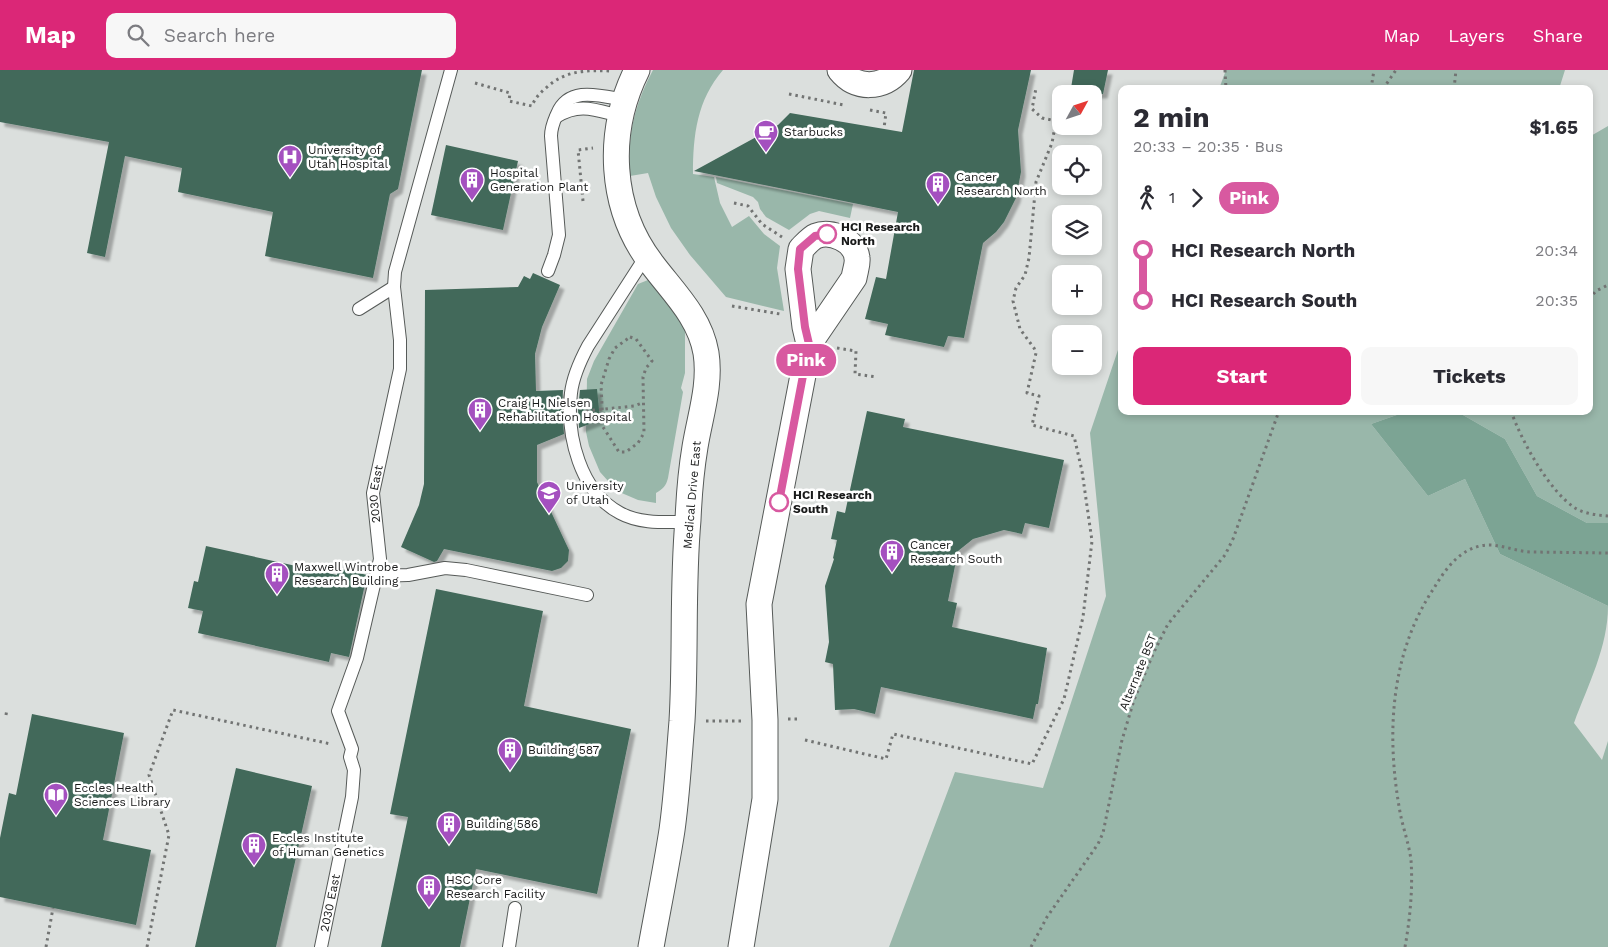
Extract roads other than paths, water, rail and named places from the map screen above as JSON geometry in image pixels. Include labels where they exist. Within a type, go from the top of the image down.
[{"type":"street","name":"Medical Drive East","points":[[637,70],[622,108],[616,142],[617,178],[620,195],[631,229],[646,256],[694,319],[706,350],[707,381],[695,449],[687,522],[682,720],[672,829],[650,947]]},
{"type":"street","points":[[840,70],[856,83],[868,86],[890,79],[899,70]]},
{"type":"street","points":[[741,947],[765,799],[765,720],[759,604],[809,344]]},
{"type":"lane","name":"2030 East","points":[[321,947],[352,797],[354,770],[350,756],[352,749],[338,711],[357,658],[380,559],[373,493],[400,369],[400,340],[394,287],[395,272],[451,70]]},
{"type":"lane","points":[[548,271],[559,235],[551,136],[552,126],[556,117],[564,104],[578,95],[586,94],[622,108]]},
{"type":"lane","points":[[646,256],[580,361],[571,392],[571,426],[579,460],[586,477],[600,498],[610,507],[631,518],[643,521],[687,522]]},
{"type":"lane","points":[[359,309],[394,287]]},
{"type":"lane","points":[[376,576],[408,575],[445,568],[466,570],[587,595]]},
{"type":"lane","points":[[509,947],[516,908]]},
{"type":"place","name":"Starbucks","points":[[766,153]]},
{"type":"place","name":"University of Utah Hospital","points":[[290,178]]},
{"type":"place","name":"Hospital Generation Plant","points":[[472,201]]},
{"type":"place","name":"Cancer Research North","points":[[938,205]]},
{"type":"place","name":"HCI Research North","points":[[827,234]]},
{"type":"place","name":"Craig H. Nielsen Rehabilitation Hospital","points":[[480,431]]},
{"type":"place","name":"HCI Research South","points":[[779,502]]},
{"type":"place","name":"University of Utah","points":[[549,514]]},
{"type":"place","name":"Cancer Research South","points":[[892,573]]},
{"type":"place","name":"Maxwell Wintrobe Research Building","points":[[277,595]]},
{"type":"place","name":"Building 587","points":[[510,771]]},
{"type":"place","name":"Eccles Health Sciences Library","points":[[56,816]]},
{"type":"place","name":"Building 586","points":[[449,845]]},
{"type":"place","name":"Eccles Institute of Human Genetics","points":[[254,866]]},
{"type":"place","name":"HSC Core Research Facility","points":[[429,908]]}]
